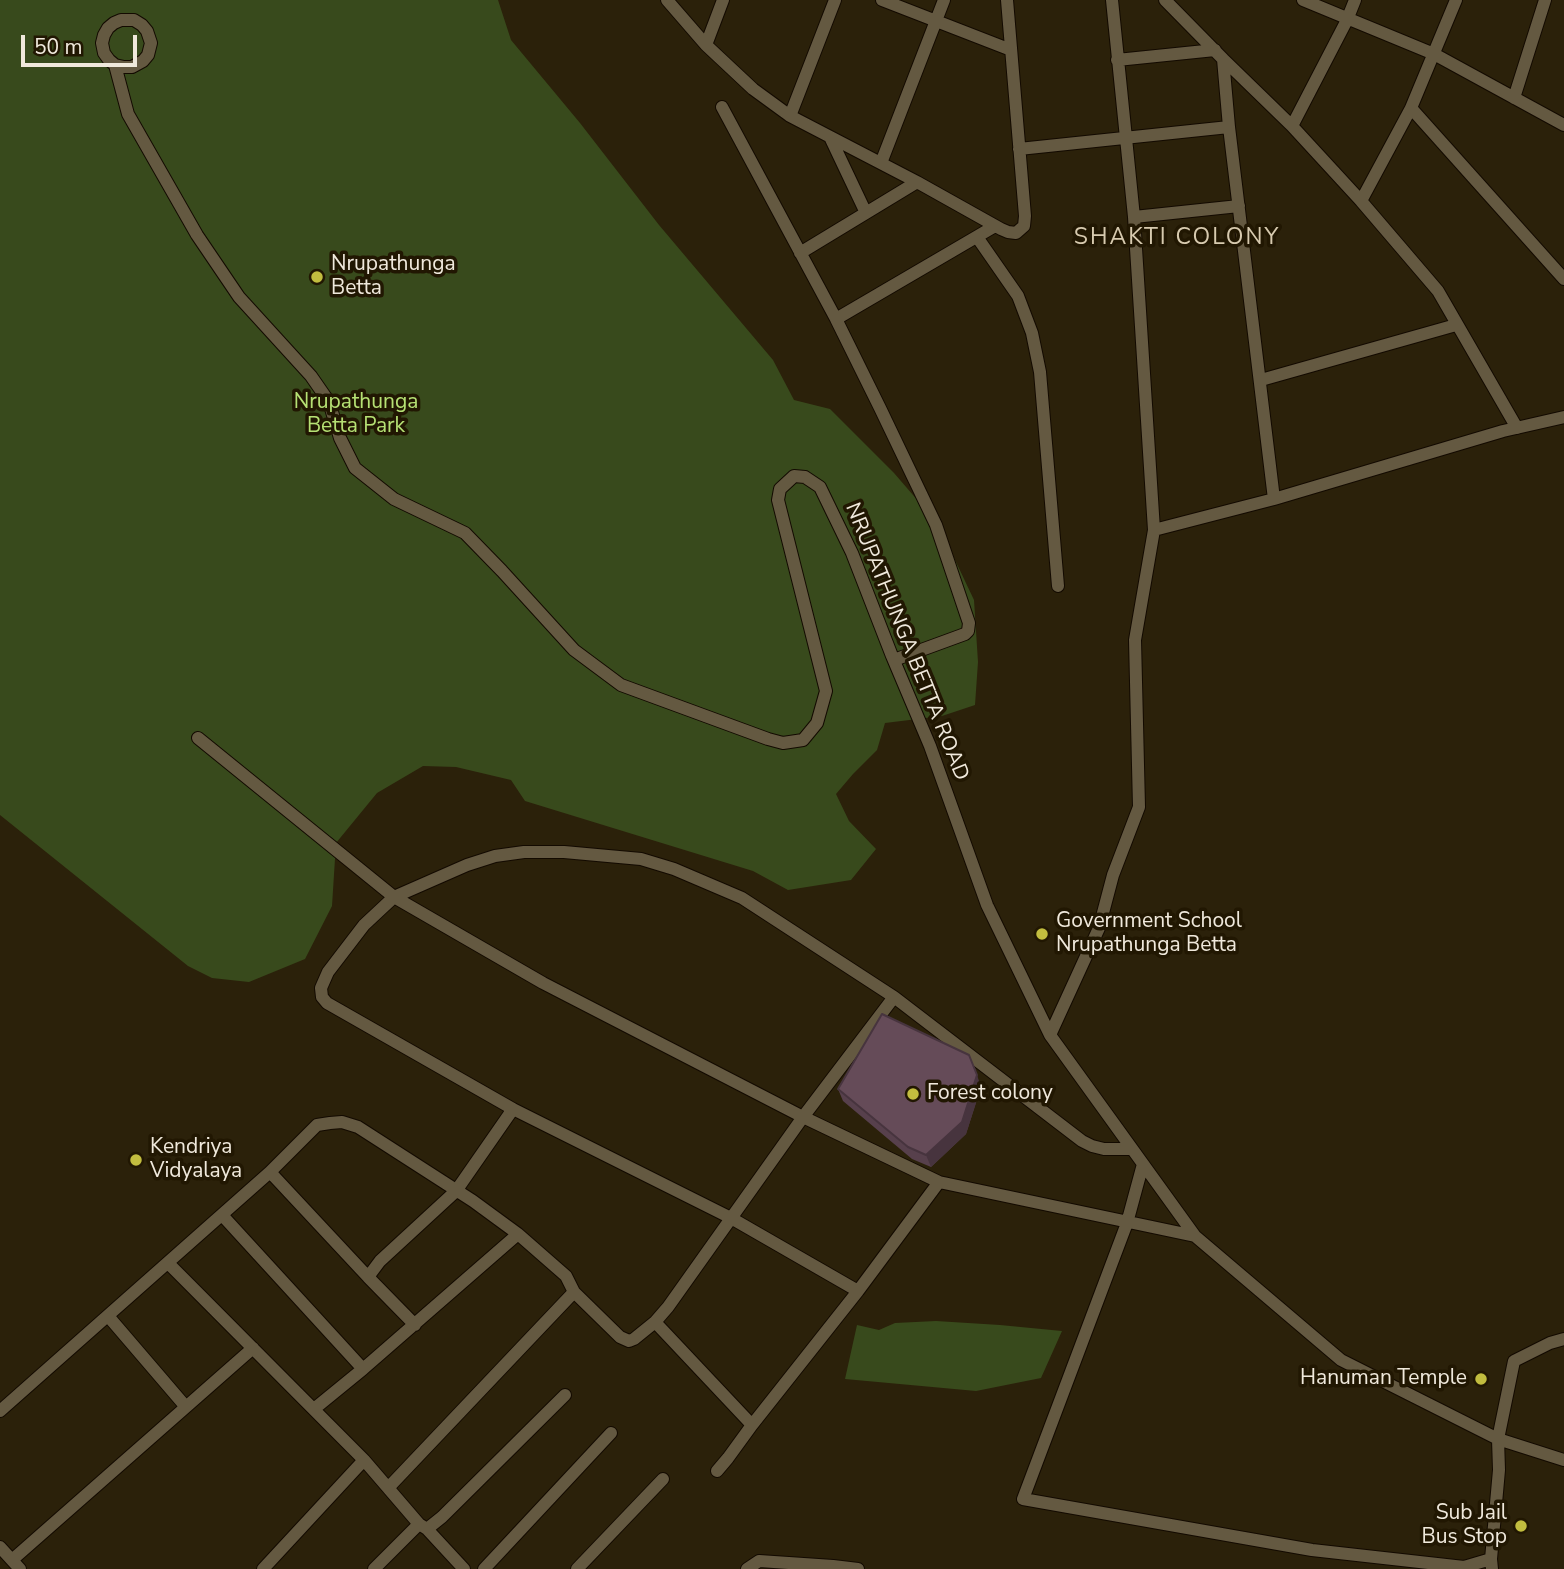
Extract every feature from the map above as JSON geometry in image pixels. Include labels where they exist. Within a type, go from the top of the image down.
[{"type":"street","points":[[667,0],[706,45],[753,89],[790,116],[995,226],[1016,233],[1024,226],[1025,216],[1007,0]]},
{"type":"street","points":[[706,45],[723,0]]},
{"type":"street","points":[[790,116],[835,0]]},
{"type":"street","points":[[882,0],[1011,50]]},
{"type":"street","points":[[881,163],[944,0]]},
{"type":"street","points":[[1050,1035],[1099,928],[1113,875],[1139,807],[1135,640],[1154,530],[1134,217],[1112,0]]},
{"type":"street","points":[[1166,0],[1292,127],[1361,201],[1438,291],[1517,428]]},
{"type":"street","points":[[1303,0],[1434,54],[1564,125]]},
{"type":"street","points":[[1292,127],[1355,0]]},
{"type":"street","points":[[1361,201],[1411,108],[1456,0]]},
{"type":"street","points":[[1514,98],[1545,0]]},
{"type":"street","points":[[1117,60],[1219,55]]},
{"type":"street","points":[[1219,55],[1274,499]]},
{"type":"street","name":"NRUPATHUNGA BETTA ROAD","points":[[116,65],[128,114],[197,235],[239,297],[312,376],[329,402],[340,438],[355,468],[394,499],[465,533],[574,650],[621,685],[768,739],[783,743],[803,740],[817,723],[826,691],[778,500],[780,489],[794,476],[805,477],[820,487],[852,553],[930,746],[987,905],[1050,1035],[1195,1236],[1341,1360],[1499,1439],[1564,1461]]},
{"type":"street","points":[[722,107],[836,319],[936,526],[969,623],[965,635],[894,660]]},
{"type":"street","points":[[1411,108],[1564,279]]},
{"type":"street","points":[[1019,149],[1229,127]]},
{"type":"street","points":[[830,137],[866,213]]},
{"type":"street","points":[[800,253],[917,182]]},
{"type":"street","points":[[1134,217],[1239,206]]},
{"type":"street","points":[[836,319],[995,226]]},
{"type":"street","points":[[977,237],[1018,296],[1032,333],[1040,372],[1058,586]]},
{"type":"street","points":[[1261,380],[1456,325]]},
{"type":"street","points":[[1154,530],[1564,417]]},
{"type":"street","points":[[198,738],[394,898],[543,983],[803,1116],[939,1182],[1195,1236]]},
{"type":"street","points":[[858,1291],[731,1218],[513,1109],[327,1003],[321,988],[328,972],[364,925],[394,898],[467,865],[495,856],[524,852],[564,852],[641,859],[674,869],[742,898],[894,997],[1082,1141],[1104,1149],[1132,1149]]},
{"type":"street","points":[[0,1411],[271,1172],[317,1125],[342,1122],[358,1127],[518,1234],[566,1276],[573,1292],[624,1339],[634,1339],[668,1307],[803,1116],[894,997]]},
{"type":"street","points":[[368,1277],[380,1261],[456,1191],[513,1109]]},
{"type":"street","points":[[1143,1164],[1127,1222],[1023,1499],[1312,1550],[1464,1567],[1491,1564],[1499,1439],[1514,1361],[1564,1339]]},
{"type":"street","points":[[271,1172],[415,1325]]},
{"type":"street","points":[[717,1471],[858,1291],[939,1182]]},
{"type":"street","points":[[222,1215],[363,1370]]},
{"type":"street","points":[[314,1409],[363,1370],[518,1234]]},
{"type":"street","points":[[168,1263],[364,1460],[464,1569]]},
{"type":"street","points":[[388,1488],[573,1292]]},
{"type":"street","points":[[108,1316],[186,1407]]},
{"type":"street","points":[[655,1322],[752,1425]]},
{"type":"street","points":[[0,1548],[16,1565],[253,1348]]},
{"type":"street","points":[[374,1569],[423,1526],[442,1517],[565,1395]]},
{"type":"street","points":[[484,1569],[611,1433]]},
{"type":"street","points":[[263,1569],[364,1460]]},
{"type":"street","points":[[577,1569],[663,1479]]},
{"type":"street","points":[[747,1569],[759,1561],[858,1569]]},
{"type":"green space","name":"Nrupathunga Betta Park","points":[[0,0],[498,0],[511,40],[659,225],[773,360],[794,400],[830,409],[894,473],[938,524],[974,600],[978,662],[975,705],[942,716],[885,723],[877,750],[836,794],[849,821],[876,849],[851,880],[788,890],[753,871],[525,801],[511,780],[456,767],[423,766],[377,793],[336,843],[332,906],[305,959],[249,982],[212,978],[188,966],[0,815]]},
{"type":"green space","points":[[936,1321],[1062,1331],[1041,1378],[976,1391],[845,1379],[857,1325],[879,1330],[895,1323]]},
{"type":"building","name":"Forest colony","points":[[882,1014],[969,1055],[977,1075],[962,1122],[926,1155],[908,1147],[838,1089]]},
{"type":"place","name":"Nrupathunga Betta","points":[[317,277]]},
{"type":"place","name":"Government School Nrupathunga Betta","points":[[1042,934]]},
{"type":"place","name":"Forest colony","points":[[913,1094]]},
{"type":"place","name":"Kendriya Vidyalaya","points":[[136,1160]]},
{"type":"place","name":"Hanuman Temple","points":[[1481,1379]]},
{"type":"place","name":"Sub Jail Bus Stop","points":[[1521,1526]]},
{"type":"district","name":"SHAKTI COLONY","points":[[1177,238]]}]
